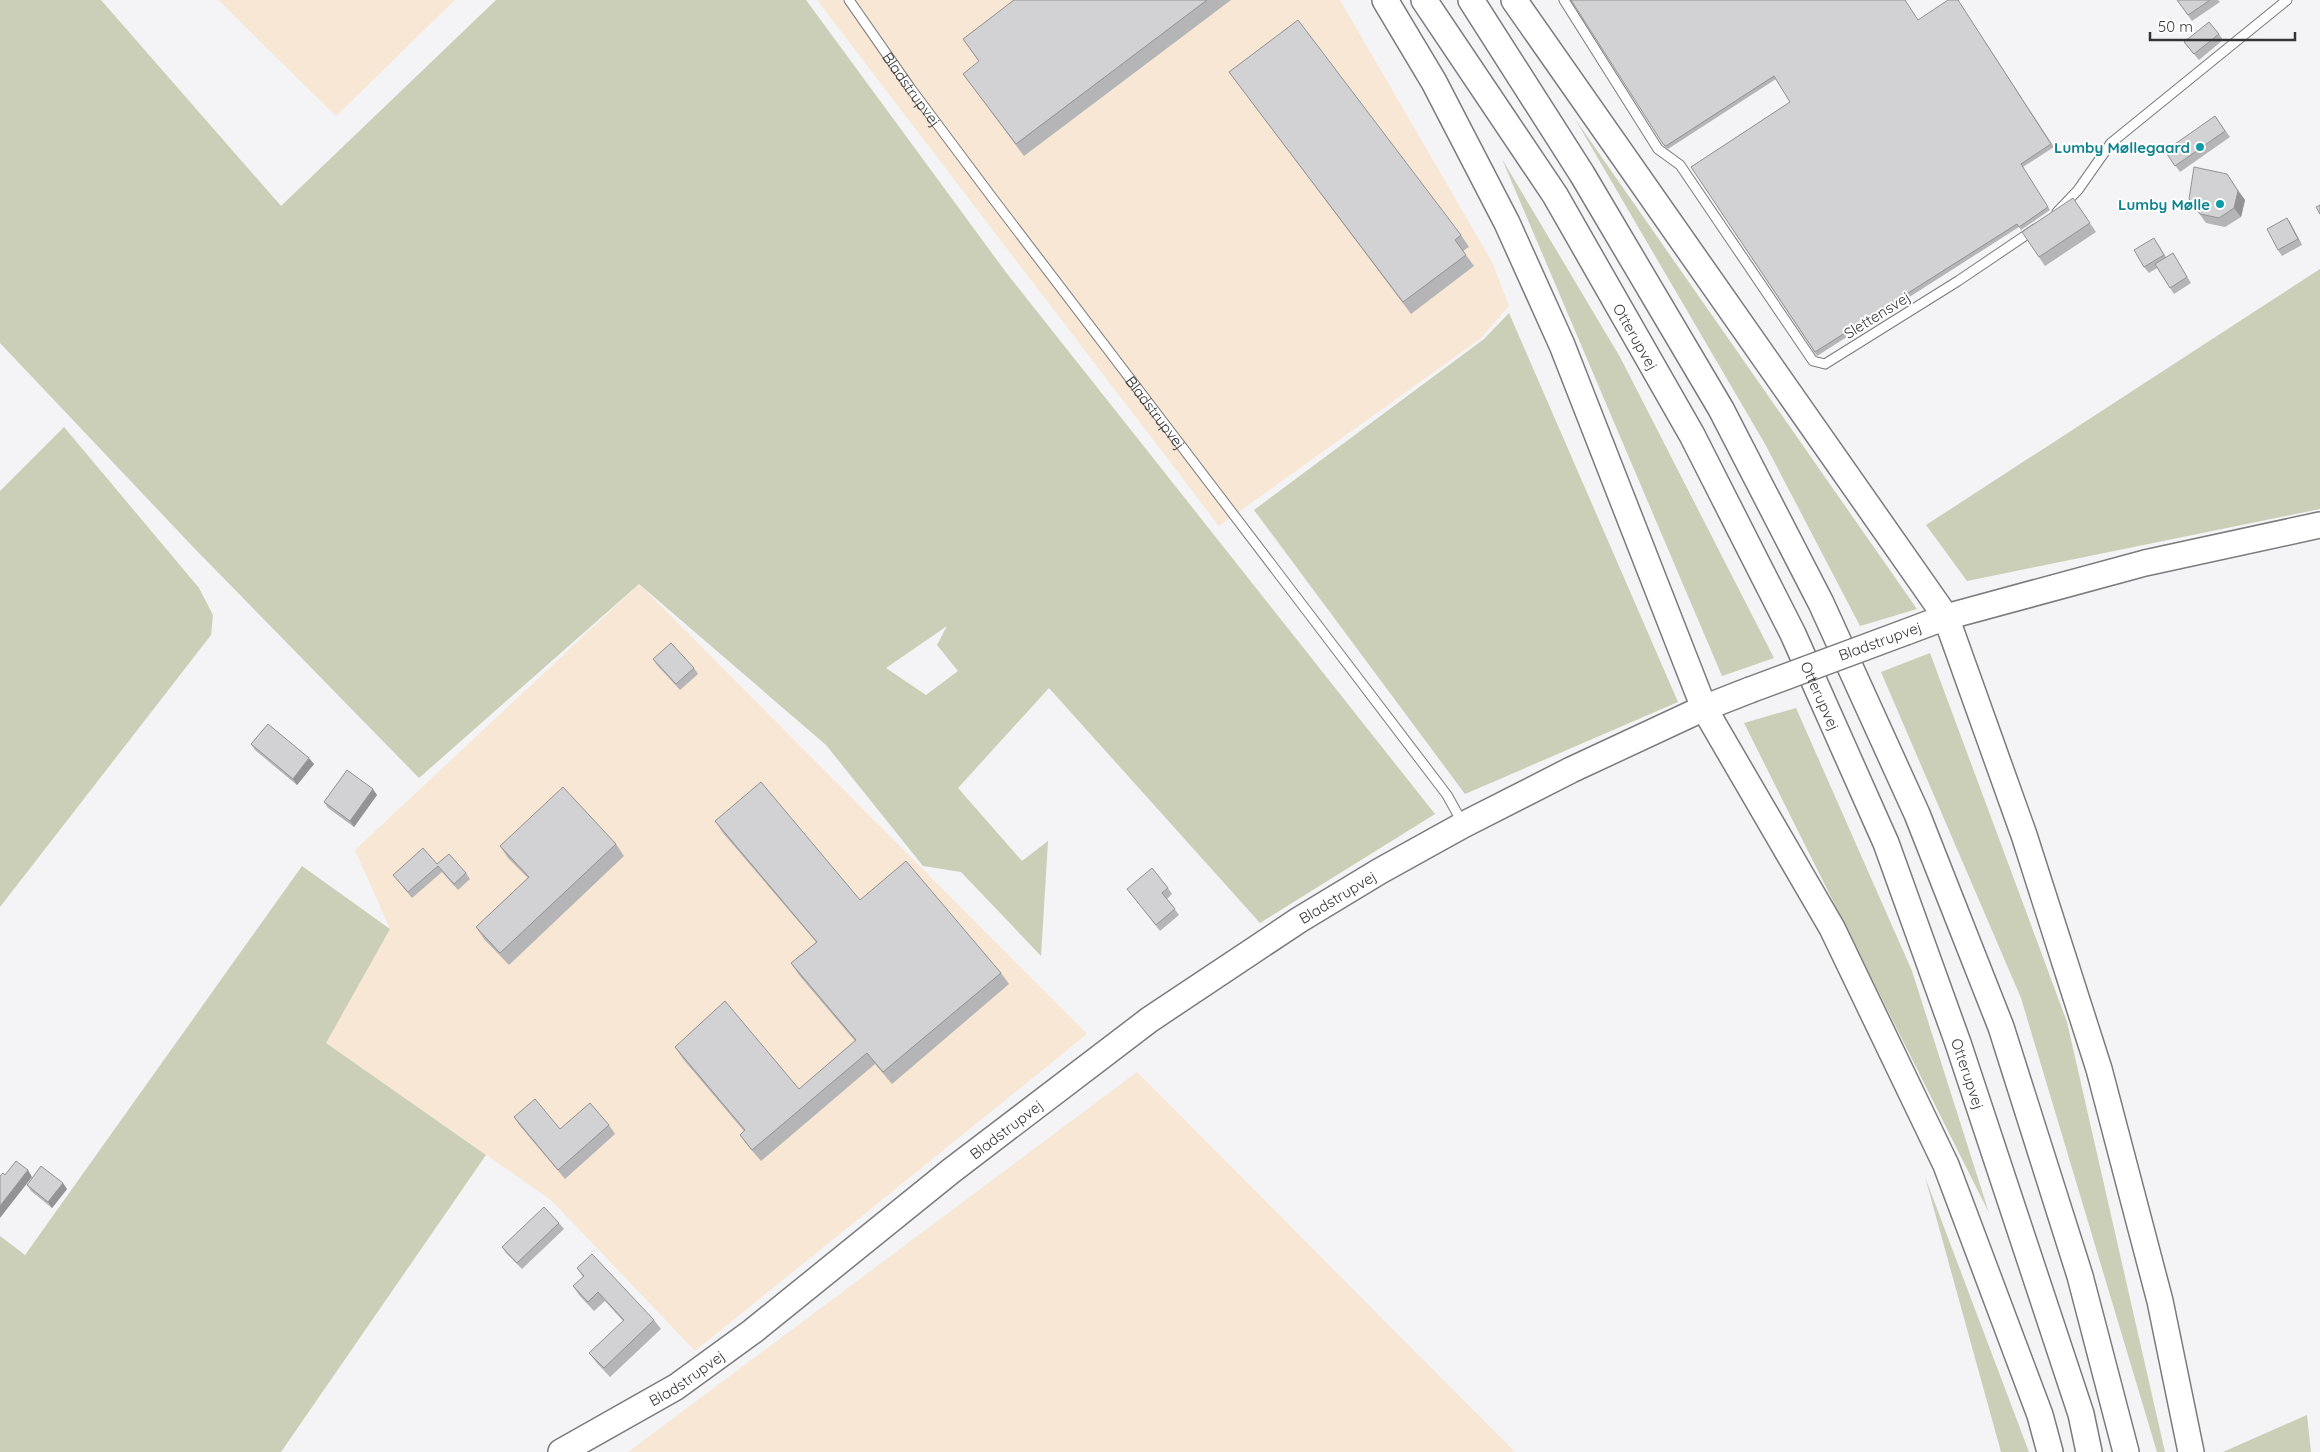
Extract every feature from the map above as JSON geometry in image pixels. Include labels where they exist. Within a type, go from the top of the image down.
[{"type":"main road","points":[[1385,0],[1434,82],[1511,232],[1562,344],[1704,708],[1832,928],[1946,1165],[2040,1415],[2050,1452]]},
{"type":"main road","name":"Otterupvej","points":[[1424,0],[1555,195],[1692,435],[1794,634],[1886,843],[1952,1024],[2081,1414],[2089,1452]]},
{"type":"main road","points":[[1471,0],[1582,174],[1721,409],[1821,603],[1909,796],[2001,1027],[2080,1276],[2126,1452]]},
{"type":"main road","points":[[1514,0],[1946,617],[2024,834],[2099,1069],[2160,1301],[2191,1452]]},
{"type":"main road","name":"Bladstrupvej","points":[[562,1452],[676,1387],[738,1342],[951,1171],[1149,1020],[1299,920],[1380,871],[1463,825],[1570,770],[1704,708],[1946,617],[2146,563],[2320,525]]},
{"type":"lane","name":"Bladstrupvej","points":[[849,0],[911,89],[991,196],[1447,795],[1463,825]]},
{"type":"lane","name":"Slettensvej","points":[[1564,0],[1658,149],[1680,165],[1813,361],[1825,364],[1958,281],[2048,220],[2078,190],[2111,143],[2287,0]]},
{"type":"shaded area","points":[[218,0],[455,0],[336,116]]},
{"type":"shaded area","points":[[817,0],[1340,0],[1492,262],[1509,306],[1480,339],[1219,526]]},
{"type":"shaded area","points":[[639,584],[1087,1034],[695,1351],[551,1200],[325,1043],[390,929],[355,850]]},
{"type":"shaded area","points":[[1137,1072],[1515,1452],[628,1452]]},
{"type":"green space","points":[[0,0],[101,0],[281,206],[496,0],[806,0],[1005,271],[1435,814],[1260,923],[1049,688],[958,788],[1022,861],[1048,841],[1041,956],[961,872],[923,866],[826,745],[639,584],[419,778],[196,550],[0,343]],"holes":[[[947,626],[937,645],[958,671],[926,695],[886,668]]]},
{"type":"green space","points":[[1575,119],[1917,609],[1860,626],[1765,444]]},
{"type":"green space","points":[[1502,159],[1620,357],[1774,658],[1722,676]]},
{"type":"green space","points":[[2320,269],[2320,509],[1967,581],[1926,525]]},
{"type":"green space","points":[[1509,313],[1678,702],[1465,794],[1254,510],[1484,339]]},
{"type":"green space","points":[[64,427],[199,588],[213,615],[211,635],[0,907],[0,491]]},
{"type":"green space","points":[[1930,653],[2067,1022],[2165,1452],[2157,1452],[2021,998],[1881,672]]},
{"type":"green space","points":[[1796,708],[1912,971],[1989,1213],[1744,723]]},
{"type":"green space","points":[[302,866],[390,929],[326,1043],[486,1155],[281,1452],[0,1452],[0,1236],[25,1255]]},
{"type":"green space","points":[[1925,1177],[2029,1452],[2001,1452]]},
{"type":"green space","points":[[2307,1415],[2311,1452],[2223,1452]]},
{"type":"building","points":[[1014,0],[1207,0],[1016,144],[963,74],[979,61],[963,39]]},
{"type":"building","points":[[1571,0],[1905,0],[1918,20],[1948,0],[1958,0],[2051,144],[2021,164],[2048,207],[2019,227],[2017,224],[1815,352],[1691,167],[1790,102],[1774,76],[1666,146]]},
{"type":"building","points":[[2177,0],[2210,0],[2188,15]]},
{"type":"building","points":[[1298,20],[1461,235],[1455,240],[1466,255],[1403,302],[1229,72]]},
{"type":"building","points":[[2209,22],[2219,34],[2194,54],[2184,42]]},
{"type":"building","points":[[2215,116],[2225,131],[2175,166],[2165,151]]},
{"type":"building","name":"Lumby Mølle","points":[[2194,167],[2227,174],[2238,191],[2234,208],[2219,218],[2200,214],[2189,199]]},
{"type":"building","points":[[2073,198],[2090,223],[2039,257],[2022,232]]},
{"type":"building","points":[[2320,205],[2320,214],[2316,207]]},
{"type":"building","points":[[2287,218],[2298,239],[2278,250],[2267,229]]},
{"type":"building","points":[[2154,238],[2164,255],[2144,267],[2134,250]]},
{"type":"building","points":[[2173,253],[2187,277],[2170,288],[2155,264]]},
{"type":"building","points":[[671,643],[694,668],[676,684],[653,659]]},
{"type":"building","points":[[268,724],[309,758],[293,779],[251,744]]},
{"type":"building","points":[[347,770],[373,789],[350,821],[324,802]]},
{"type":"building","points":[[761,782],[860,900],[906,861],[1001,973],[883,1072],[867,1053],[752,1150],[740,1135],[745,1130],[675,1047],[725,1001],[799,1089],[856,1040],[791,963],[817,942],[715,821]]},
{"type":"building","points":[[563,787],[616,844],[500,953],[476,927],[529,877],[500,846]]},
{"type":"building","points":[[423,848],[437,864],[449,854],[466,873],[454,884],[438,866],[408,892],[393,875]]},
{"type":"building","points":[[1152,868],[1168,888],[1162,893],[1175,909],[1156,925],[1127,889]]},
{"type":"building","points":[[535,1099],[560,1129],[590,1103],[609,1125],[558,1170],[514,1117]]},
{"type":"building","points":[[16,1161],[28,1170],[0,1206],[0,1176],[3,1173],[5,1175]]},
{"type":"building","points":[[41,1166],[63,1183],[48,1202],[27,1185]]},
{"type":"building","points":[[544,1207],[559,1223],[517,1263],[502,1247]]},
{"type":"building","points":[[592,1254],[654,1320],[604,1368],[589,1353],[624,1320],[598,1292],[588,1302],[573,1286],[584,1276],[577,1268]]},
{"type":"place","name":"Lumby Møllegaard","points":[[2200,147]]},
{"type":"place","name":"Lumby Mølle","points":[[2220,204]]}]
